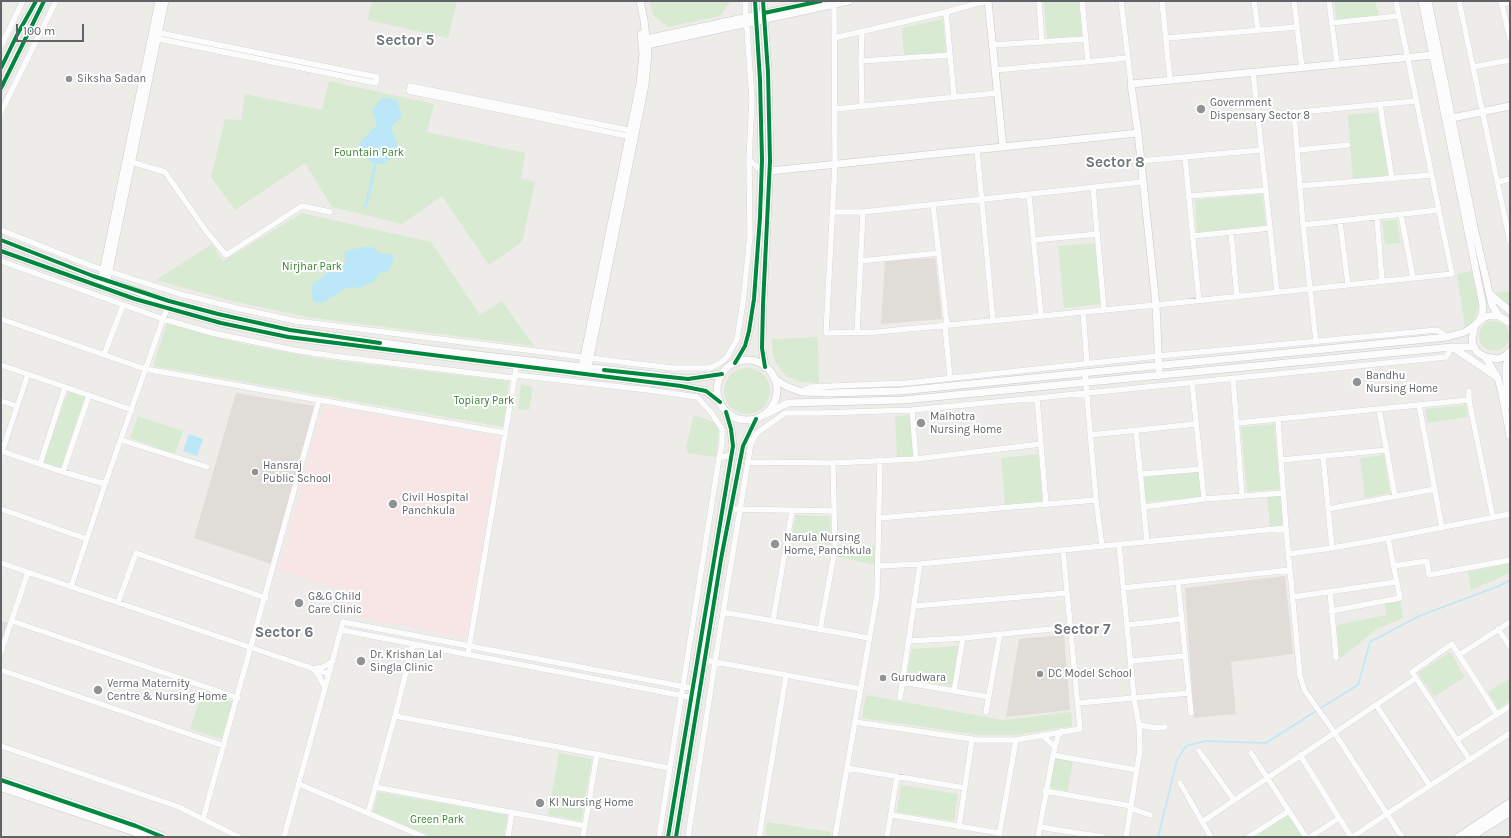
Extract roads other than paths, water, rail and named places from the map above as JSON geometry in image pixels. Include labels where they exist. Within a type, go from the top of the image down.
[{"type":"main road","points":[[1,780],[136,826],[163,837]]},
{"type":"main road","points":[[1,787],[147,837]]},
{"type":"main road","points":[[1459,837],[1510,803]]},
{"type":"main road","points":[[1470,837],[1510,812]]},
{"type":"street","points":[[1,46],[23,1]]},
{"type":"street","points":[[1,68],[16,35],[36,1]]},
{"type":"street","points":[[1,88],[44,1]]},
{"type":"street","points":[[1,112],[56,1]]},
{"type":"street","points":[[155,35],[159,1]]},
{"type":"street","points":[[103,284],[155,35],[165,1]]},
{"type":"street","points":[[584,371],[633,134],[645,85],[648,54],[635,1]]},
{"type":"street","points":[[640,1],[644,20],[644,42]]},
{"type":"street","points":[[1,230],[106,270],[180,294],[296,321],[650,366],[710,368],[727,357],[734,346],[740,328],[750,236],[752,99],[745,1]]},
{"type":"street","points":[[735,363],[745,346],[754,299],[762,171],[755,1]]},
{"type":"street","points":[[763,1],[768,72],[770,171],[763,305],[762,348],[765,367]]},
{"type":"street","points":[[644,42],[756,18],[821,1]]},
{"type":"street","points":[[764,16],[849,1]]},
{"type":"street","points":[[834,38],[987,1],[1003,147]]},
{"type":"street","points":[[1039,1],[1042,43]]},
{"type":"street","points":[[1082,1],[1088,62]]},
{"type":"street","points":[[1121,1],[1138,133],[1156,305],[1159,375]]},
{"type":"street","points":[[1162,1],[1167,38],[1170,80]]},
{"type":"street","points":[[1254,1],[1258,30]]},
{"type":"street","points":[[1294,1],[1302,68]]},
{"type":"street","points":[[1329,1],[1337,64]]},
{"type":"street","points":[[834,4],[835,164],[826,333],[877,332],[1199,301],[1452,274],[1396,1]]},
{"type":"street","points":[[1422,1],[1483,306],[1482,315],[1472,336],[1474,347],[1477,352],[1485,357],[1498,359],[1509,352]]},
{"type":"street","points":[[1428,1],[1492,305],[1499,316],[1510,323]]},
{"type":"street","points":[[1459,1],[1510,242]]},
{"type":"street","points":[[1510,2],[1502,2],[1510,40]]},
{"type":"street","points":[[946,12],[954,97]]},
{"type":"street","points":[[1331,23],[1399,16]]},
{"type":"street","points":[[1167,38],[1297,27]]},
{"type":"street","points":[[862,31],[862,106]]},
{"type":"street","points":[[155,35],[377,77],[376,83],[155,35]]},
{"type":"street","points":[[993,45],[1086,39]]},
{"type":"street","points":[[861,61],[950,55]]},
{"type":"street","points":[[1131,84],[1433,55]]},
{"type":"street","points":[[995,70],[1128,58]]},
{"type":"street","points":[[1474,68],[1510,60]]},
{"type":"street","points":[[1253,72],[1277,292]]},
{"type":"street","points":[[416,89],[633,134]]},
{"type":"street","points":[[835,108],[997,93]]},
{"type":"street","points":[[1257,116],[1416,101]]},
{"type":"street","points":[[1380,104],[1392,179]]},
{"type":"street","points":[[1452,118],[1510,106]]},
{"type":"street","points":[[1294,112],[1303,225],[1316,342]]},
{"type":"street","points":[[770,171],[1138,133]]},
{"type":"street","points":[[751,140],[762,149]]},
{"type":"street","points":[[1298,150],[1348,145]]},
{"type":"street","points":[[977,150],[993,321]]},
{"type":"street","points":[[1140,161],[1261,150]]},
{"type":"street","points":[[1185,157],[1199,301]]},
{"type":"street","points":[[750,160],[762,171]]},
{"type":"street","points":[[129,161],[165,172],[206,231],[226,255],[302,206],[330,212]]},
{"type":"street","points":[[1300,186],[1432,175]]},
{"type":"street","points":[[1498,182],[1510,179]]},
{"type":"street","points":[[832,212],[863,212],[1142,182]]},
{"type":"street","points":[[1093,187],[1104,310]]},
{"type":"street","points":[[1189,196],[1266,190]]},
{"type":"street","points":[[1029,195],[1032,240],[1041,316]]},
{"type":"street","points":[[933,204],[950,378]]},
{"type":"street","points":[[1303,225],[1439,210]]},
{"type":"street","points":[[857,332],[863,212]]},
{"type":"street","points":[[1401,215],[1413,278]]},
{"type":"street","points":[[1377,218],[1382,281]]},
{"type":"street","points":[[1340,222],[1348,285]]},
{"type":"street","points":[[1193,236],[1270,228]]},
{"type":"street","points":[[1232,232],[1237,296]]},
{"type":"street","points":[[1032,240],[1098,234]]},
{"type":"street","points":[[1,240],[42,256],[103,284],[176,303],[290,330],[517,363]]},
{"type":"street","points":[[42,256],[46,248]]},
{"type":"street","points":[[1,251],[103,284],[166,308],[221,323],[288,338],[584,371],[706,390],[720,402],[726,412],[731,429],[733,446],[719,529],[702,660]]},
{"type":"street","points":[[860,261],[939,254]]},
{"type":"street","points":[[1,261],[163,319],[212,333],[294,350],[333,356],[697,397],[710,410],[722,429],[722,445],[680,695],[659,837]]},
{"type":"street","points":[[1490,294],[1510,311]]},
{"type":"street","points":[[104,355],[123,305]]},
{"type":"street","points":[[71,587],[166,308]]},
{"type":"street","points":[[1083,312],[1087,364]]},
{"type":"street","points":[[720,402],[717,388],[722,374],[735,363],[742,361],[758,363],[765,367],[774,379],[788,388],[802,392],[830,393],[900,391],[1447,337],[1465,332],[1488,316],[1499,316]]},
{"type":"street","points":[[1,319],[145,369],[505,433]]},
{"type":"street","points":[[802,392],[811,386],[907,383],[1158,356],[1437,330],[1447,337]]},
{"type":"street","points":[[726,412],[743,420],[756,419],[788,403],[903,400],[1452,347],[1474,347]]},
{"type":"street","points":[[1452,347],[1497,377]]},
{"type":"street","points":[[688,837],[748,462],[752,443],[757,433],[775,419],[785,413],[912,410],[1446,358],[1452,347]]},
{"type":"street","points":[[1509,352],[1506,367],[1506,378],[1510,405]]},
{"type":"street","points":[[1485,357],[1497,377],[1502,394],[1510,436]]},
{"type":"street","points":[[468,654],[517,363]]},
{"type":"street","points":[[1,365],[132,410]]},
{"type":"street","points":[[649,375],[650,366]]},
{"type":"street","points":[[584,371],[688,379],[722,374]]},
{"type":"street","points":[[1085,373],[1096,500],[1102,546]]},
{"type":"street","points":[[28,374],[2,451],[63,472],[105,484]]},
{"type":"street","points":[[1233,378],[1242,496]]},
{"type":"street","points":[[766,414],[771,408],[776,394],[774,379]]},
{"type":"street","points":[[1192,382],[1204,499]]},
{"type":"street","points":[[1050,396],[1054,385]]},
{"type":"street","points":[[40,464],[65,387]]},
{"type":"street","points":[[1469,391],[1469,400],[1493,518]]},
{"type":"street","points":[[63,472],[89,395]]},
{"type":"street","points":[[1037,398],[1046,504]]},
{"type":"street","points":[[203,819],[266,598],[320,400]]},
{"type":"street","points":[[1237,423],[1469,400]]},
{"type":"street","points":[[1,401],[17,406]]},
{"type":"street","points":[[813,403],[819,413]]},
{"type":"street","points":[[1419,405],[1442,528]]},
{"type":"street","points":[[1379,409],[1395,496]]},
{"type":"street","points":[[912,410],[916,459]]},
{"type":"street","points":[[676,837],[696,690],[743,446],[756,419]]},
{"type":"street","points":[[1278,419],[1288,554],[1300,676],[1305,691],[1334,732],[1402,837]]},
{"type":"street","points":[[1090,435],[1196,424]]},
{"type":"street","points":[[1136,430],[1147,542]]},
{"type":"street","points":[[121,440],[207,467]]},
{"type":"street","points":[[748,462],[833,463],[916,459],[1040,444]]},
{"type":"street","points":[[1281,460],[1386,450]]},
{"type":"street","points":[[719,458],[731,455]]},
{"type":"street","points":[[1323,456],[1332,548]]},
{"type":"street","points":[[835,837],[877,595],[880,460]]},
{"type":"street","points":[[820,630],[835,549],[833,463]]},
{"type":"street","points":[[1141,474],[1201,469]]},
{"type":"street","points":[[1328,509],[1435,489]]},
{"type":"street","points":[[1144,507],[1204,499],[1283,493]]},
{"type":"street","points":[[879,518],[1096,500]]},
{"type":"street","points":[[1,509],[88,539]]},
{"type":"street","points":[[731,509],[834,511]]},
{"type":"street","points":[[773,622],[792,511]]},
{"type":"street","points":[[1288,554],[1388,538],[1510,514]]},
{"type":"street","points":[[708,526],[719,529]]},
{"type":"street","points":[[878,566],[920,564],[1286,528]]},
{"type":"street","points":[[1332,611],[1400,598],[1388,538]]},
{"type":"street","points":[[1119,544],[1134,698],[1139,725],[1140,750],[1126,837]]},
{"type":"street","points":[[855,722],[972,739],[1016,740],[1080,729],[1063,550]]},
{"type":"street","points":[[118,603],[136,553],[266,598]]},
{"type":"street","points":[[1394,566],[1427,561],[1429,575],[1510,560]]},
{"type":"street","points":[[1,563],[329,674]]},
{"type":"street","points":[[900,698],[920,564]]},
{"type":"street","points":[[1123,588],[1290,570]]},
{"type":"street","points":[[1,652],[28,572]]},
{"type":"street","points":[[1178,582],[1191,713]]},
{"type":"street","points":[[1293,597],[1396,582]]},
{"type":"street","points":[[1330,591],[1336,658]]},
{"type":"street","points":[[914,606],[1068,592]]},
{"type":"street","points":[[723,612],[869,638]]},
{"type":"street","points":[[1127,625],[1182,619]]},
{"type":"street","points":[[12,621],[238,698]]},
{"type":"street","points":[[284,837],[344,622],[696,690]]},
{"type":"street","points":[[1459,655],[1510,622]]},
{"type":"street","points":[[908,641],[963,638],[1071,627]]},
{"type":"street","points":[[1498,629],[1510,647]]},
{"type":"street","points":[[341,630],[695,698]]},
{"type":"street","points":[[986,712],[1000,634]]},
{"type":"street","points":[[954,690],[963,638]]},
{"type":"street","points":[[368,813],[413,644]]},
{"type":"street","points":[[1470,760],[1412,672],[1452,644],[1497,714]]},
{"type":"street","points":[[1131,661],[1185,656]]},
{"type":"street","points":[[314,669],[323,667],[333,660]]},
{"type":"street","points":[[702,660],[861,689]]},
{"type":"street","points":[[314,669],[325,689]]},
{"type":"street","points":[[1,670],[224,746]]},
{"type":"street","points":[[759,837],[786,676]]},
{"type":"street","points":[[1202,822],[1416,678]]},
{"type":"street","points":[[902,682],[989,697]]},
{"type":"street","points":[[1078,703],[1189,693]]},
{"type":"street","points":[[668,837],[695,698]]},
{"type":"street","points":[[1376,705],[1430,786]]},
{"type":"street","points":[[1457,740],[1510,706]]},
{"type":"street","points":[[395,716],[669,768]]},
{"type":"street","points":[[1139,725],[1157,728],[1165,727]]},
{"type":"street","points":[[1038,837],[1045,791],[1058,736],[1062,731]]},
{"type":"street","points":[[1300,755],[1351,837],[1510,734]]},
{"type":"street","points":[[1042,735],[1055,747]]},
{"type":"street","points":[[959,827],[972,739]]},
{"type":"street","points":[[891,815],[999,835],[1016,740]]},
{"type":"street","points":[[1,746],[179,807],[238,837]]},
{"type":"street","points":[[1199,751],[1234,800]]},
{"type":"street","points":[[1251,753],[1306,837]]},
{"type":"street","points":[[583,837],[597,754]]},
{"type":"street","points":[[1053,756],[1137,770]]},
{"type":"street","points":[[847,768],[965,788]]},
{"type":"street","points":[[888,837],[897,776]]},
{"type":"street","points":[[1180,783],[1211,837]]},
{"type":"street","points":[[299,784],[424,837]]},
{"type":"street","points":[[375,787],[585,826]]},
{"type":"street","points":[[1045,791],[1130,807],[1150,815]]},
{"type":"street","points":[[1248,837],[1256,835],[1289,811]]},
{"type":"street","points":[[508,837],[512,812]]},
{"type":"street","points":[[1310,837],[1339,818]]},
{"type":"street","points":[[1040,827],[1103,837]]},
{"type":"water","points":[[383,97],[397,100],[402,116],[391,127],[400,153],[383,164],[377,164],[367,207],[364,207],[374,163],[369,161],[358,144],[377,125],[372,110]]},
{"type":"water","points":[[362,247],[372,247],[379,253],[391,254],[393,256],[393,261],[387,272],[380,273],[374,281],[360,288],[353,287],[344,289],[323,303],[314,302],[312,285],[338,264],[346,263],[344,255],[345,251]]},
{"type":"water","points":[[189,434],[203,439],[197,456],[183,451]]},
{"type":"waterway","points":[[1319,709],[1358,685],[1370,642],[1419,616],[1499,586],[1510,580]]},
{"type":"waterway","points":[[1158,837],[1177,760],[1186,746],[1205,741],[1266,743],[1316,711]]},
{"type":"place","name":"Siksha Sadan","points":[[69,79]]},
{"type":"place","name":"Government Dispensary Sector 8","points":[[1201,109]]},
{"type":"place","name":"Bandhu Nursing Home","points":[[1357,382]]},
{"type":"place","name":"Malhotra Nursing Home","points":[[921,423]]},
{"type":"place","name":"Hansraj Public School","points":[[255,472]]},
{"type":"place","name":"Civil Hospital Panchkula","points":[[393,504]]},
{"type":"place","name":"Narula Nursing Home, Panchkula","points":[[775,544]]},
{"type":"place","name":"G&G Child Care Clinic","points":[[299,603]]},
{"type":"place","name":"Dr. Krishan Lal Singla Clinic","points":[[361,661]]},
{"type":"place","name":"DC Model School","points":[[1040,674]]},
{"type":"place","name":"Gurudwara","points":[[883,678]]},
{"type":"place","name":"Verma Maternity Centre & Nursing Home","points":[[98,690]]},
{"type":"place","name":"Kl Nursing Home","points":[[540,803]]},
{"type":"district","name":"Sector 5","points":[[405,41]]},
{"type":"district","name":"Sector 8","points":[[1115,163]]},
{"type":"district","name":"Sector 7","points":[[1082,630]]},
{"type":"district","name":"Sector 6","points":[[284,633]]},
{"type":"park label","name":"Fountain Park","points":[[369,153]]},
{"type":"park label","name":"Nirjhar Park","points":[[312,267]]},
{"type":"park label","name":"Topiary Park","points":[[484,401]]},
{"type":"park label","name":"Green Park","points":[[437,820]]}]
